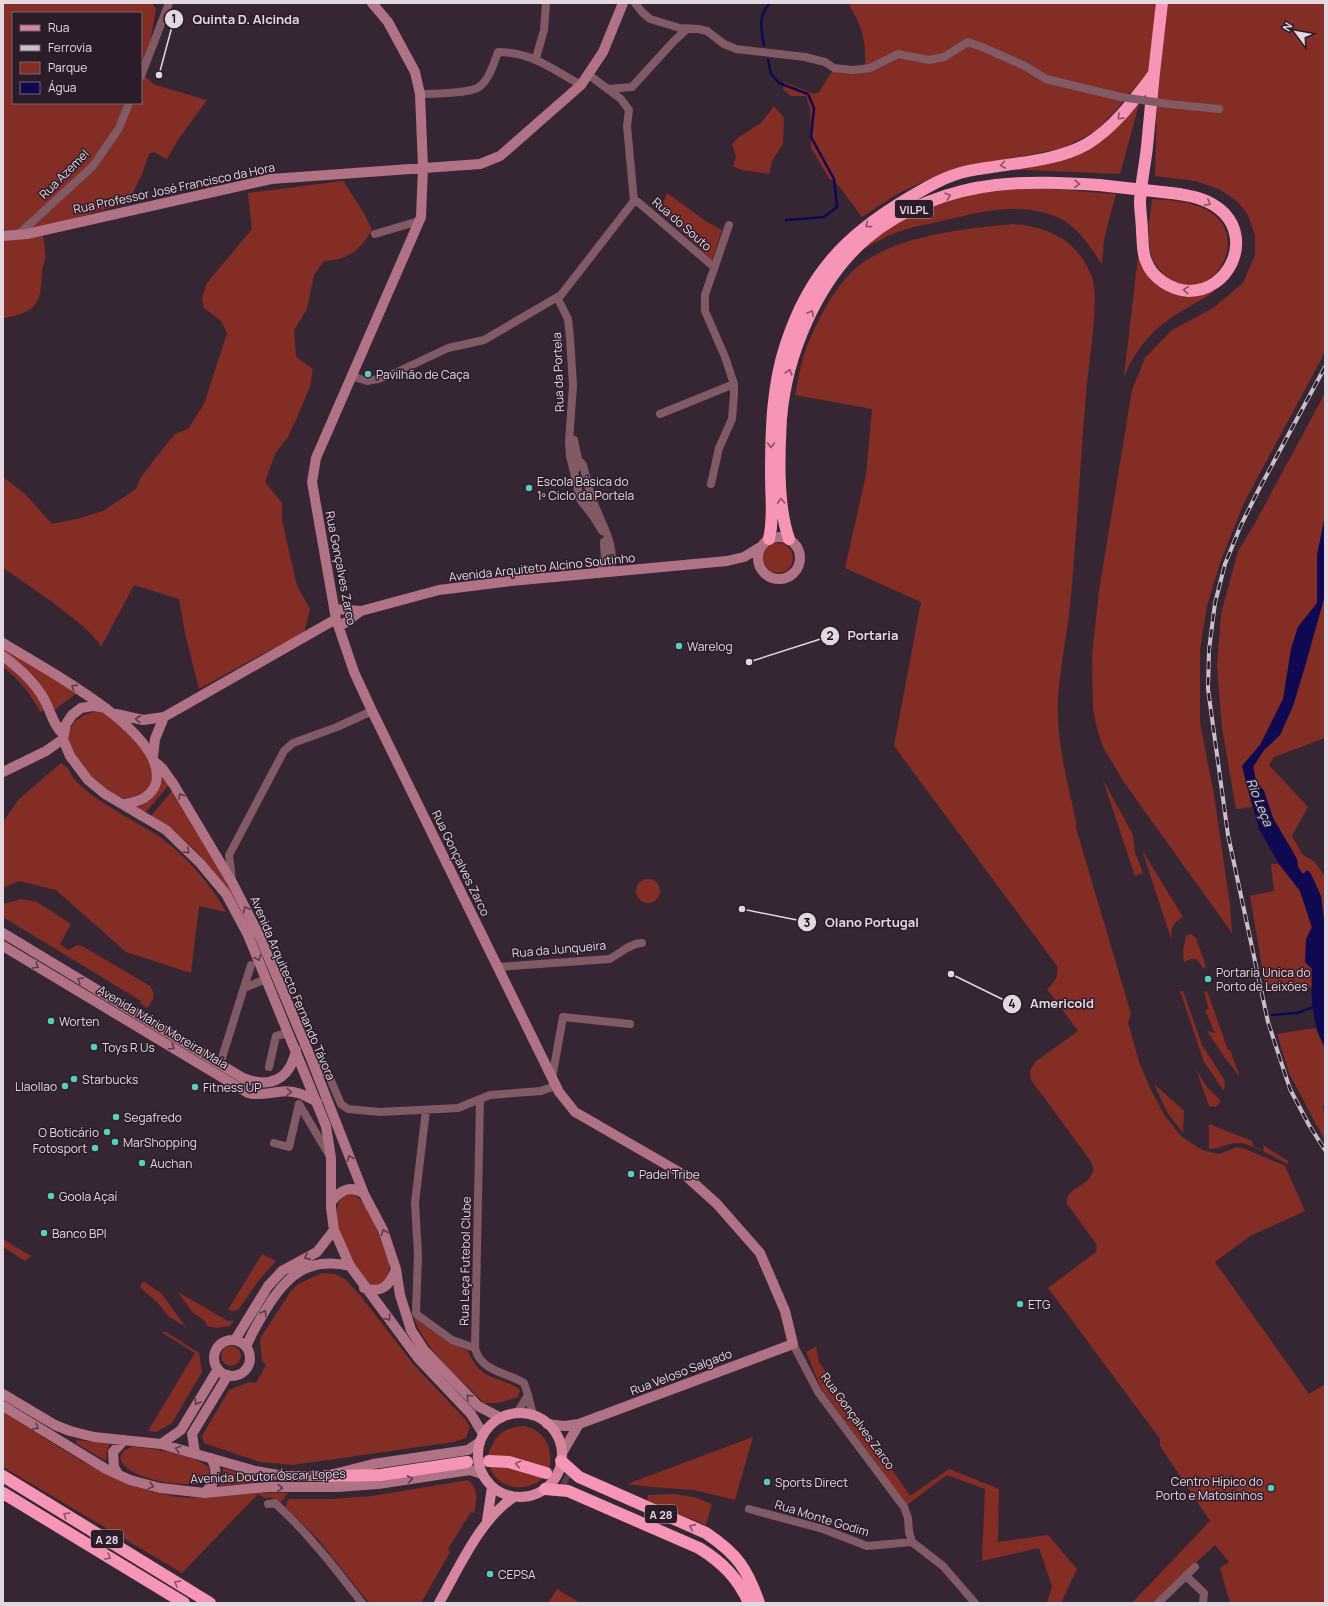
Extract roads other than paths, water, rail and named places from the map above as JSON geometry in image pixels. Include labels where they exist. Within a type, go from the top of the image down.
[{"type":"highway","name":"VILPL","points":[[789,539],[782,514],[781,429],[786,385],[807,320],[818,299],[845,260],[867,238],[895,218],[925,204],[962,192],[996,185],[1031,183],[1099,185],[1171,193],[1198,198],[1218,208],[1225,214],[1235,234],[1237,246],[1236,255],[1232,265],[1217,281],[1200,290],[1188,291],[1177,289],[1159,279],[1152,272],[1143,252],[1140,201],[1153,75],[1162,3]]},
{"type":"highway","name":"VILPL","points":[[765,543],[772,515],[771,429],[779,365],[796,314],[807,291],[836,254],[863,228],[886,211],[939,180],[966,172],[1051,157],[1087,144],[1125,112],[1153,75]]},
{"type":"highway","name":"A 28","points":[[561,1457],[579,1477],[706,1533],[725,1546],[745,1568],[749,1580]]},
{"type":"highway","points":[[489,1461],[509,1462],[546,1473]]},
{"type":"highway","points":[[326,1476],[380,1475],[467,1462]]},
{"type":"highway","name":"A 28","points":[[3,1476],[210,1603]]},
{"type":"highway","points":[[568,1482],[713,1547],[749,1580],[758,1603]]},
{"type":"highway","points":[[545,1489],[568,1491],[699,1548],[716,1558],[727,1568],[737,1580],[749,1603]]},
{"type":"highway","name":"A 28","points":[[3,1494],[184,1603]]},
{"type":"main road","name":"Rua Gonçalves Zarco","points":[[372,3],[388,22],[415,72],[420,94],[423,167],[421,217],[316,458],[312,482],[336,618],[354,672],[553,1082],[575,1112],[686,1176],[717,1204],[760,1253],[785,1312],[793,1344]]},
{"type":"main road","name":"Rua Professor José Francisco da Hora","points":[[3,236],[19,234],[271,179],[480,164],[500,156],[581,85],[603,52],[624,3]]},
{"type":"main road","points":[[779,537],[789,539],[799,550],[800,560],[797,570],[789,577],[780,579],[770,577],[762,570],[759,563],[758,554],[765,543],[779,537]]},
{"type":"main road","name":"Avenida Arquiteto Alcino Soutinho","points":[[109,711],[143,720],[164,717],[336,618],[439,590],[511,581],[727,561],[744,557],[765,543]]},
{"type":"main road","name":"Avenida Arquiteto Alcino Soutinho","points":[[727,561],[750,564],[762,570]]},
{"type":"main road","name":"Avenida Arquiteto Alcino Soutinho","points":[[336,618],[361,611]]},
{"type":"main road","name":"Avenida Arquitecto Fernando Távora","points":[[3,643],[109,711],[140,739],[174,785],[233,884],[260,936],[310,1056],[364,1194],[383,1230],[396,1269],[400,1295],[411,1330],[424,1350],[478,1406],[501,1418]]},
{"type":"main road","name":"Avenida Arquitecto Fernando Távora","points":[[3,656],[16,665],[35,685],[63,737],[70,756],[88,780],[105,794],[166,830],[200,863],[226,894],[248,935],[326,1126],[331,1158],[334,1230],[350,1266],[364,1288],[418,1358],[471,1414],[481,1438]]},
{"type":"main road","points":[[3,772],[46,751],[63,737],[66,724],[72,715],[81,708],[93,706],[109,711]]},
{"type":"main road","points":[[122,804],[131,803],[148,795],[155,786],[158,774],[154,759],[155,739],[164,717]]},
{"type":"main road","points":[[46,751],[59,752],[70,756]]},
{"type":"main road","name":"Avenida Mário Moreira Maia","points":[[3,933],[220,1064],[254,1082],[268,1083],[276,1080],[293,1064],[296,1050]]},
{"type":"main road","name":"Avenida Mário Moreira Maia","points":[[3,946],[248,1093],[256,1095],[280,1091],[295,1092],[304,1094],[317,1102]]},
{"type":"main road","points":[[332,1201],[342,1191],[350,1189],[357,1189],[364,1194]]},
{"type":"main road","points":[[235,1340],[268,1286],[282,1271],[318,1252],[334,1230]]},
{"type":"main road","points":[[246,1347],[251,1335],[276,1293],[289,1278],[305,1268],[325,1263],[335,1262],[350,1266]]},
{"type":"main road","points":[[364,1288],[381,1290],[389,1284],[396,1269]]},
{"type":"main road","points":[[235,1340],[246,1347],[250,1359],[245,1370],[234,1376],[228,1375],[218,1369],[214,1357],[216,1349],[223,1342],[235,1340]]},
{"type":"main road","name":"Rua Veloso Salgado","points":[[547,1424],[564,1426],[579,1424],[793,1344]]},
{"type":"main road","points":[[161,1444],[181,1430],[218,1369]]},
{"type":"main road","points":[[195,1453],[192,1434],[228,1375]]},
{"type":"main road","name":"Avenida Doutor Óscar Lopes","points":[[3,1394],[55,1425],[70,1431],[94,1437],[161,1444],[255,1471],[284,1476],[326,1476],[374,1464],[468,1450],[481,1438]]},
{"type":"main road","name":"Avenida Doutor Óscar Lopes","points":[[3,1406],[118,1474],[130,1480],[160,1488],[206,1493],[267,1487],[337,1488],[378,1484],[470,1470],[482,1474]]},
{"type":"main road","points":[[561,1457],[557,1437],[547,1424],[533,1416],[517,1413],[494,1422],[481,1438],[478,1458],[482,1474],[498,1492],[514,1497],[530,1496],[545,1489],[556,1476],[561,1457],[579,1424]]},
{"type":"main road","points":[[118,1474],[114,1466],[113,1452],[124,1440]]},
{"type":"main road","points":[[206,1493],[216,1477],[216,1467],[211,1458]]},
{"type":"main road","points":[[487,1521],[492,1487]]},
{"type":"main road","points":[[439,1603],[487,1521],[501,1506],[514,1497]]},
{"type":"street","points":[[142,73],[169,3]]},
{"type":"street","points":[[536,58],[544,30],[546,3]]},
{"type":"street","points":[[635,3],[650,19],[687,29],[707,31],[724,44],[736,49],[805,57],[825,62],[834,68],[853,70],[870,68],[898,54],[929,60],[944,57],[968,42],[1026,66],[1046,79],[1121,97],[1219,109]]},
{"type":"street","points":[[608,89],[632,86],[687,29]]},
{"type":"street","points":[[420,94],[471,90],[479,87],[487,78],[498,52],[515,52],[536,58],[581,85]]},
{"type":"street","points":[[352,376],[367,381],[378,379],[395,374],[448,348],[484,340],[561,295],[634,201],[627,126],[628,110],[621,99],[589,75]]},
{"type":"street","name":"Rua Azemel","points":[[19,234],[93,166],[118,128],[129,104]]},
{"type":"street","name":"Rua do Souto","points":[[634,201],[638,202],[665,224],[714,267]]},
{"type":"street","points":[[375,234],[419,221]]},
{"type":"street","points":[[711,484],[719,448],[732,419],[734,384],[726,358],[705,310],[705,294],[729,225]]},
{"type":"street","name":"Rua da Portela","points":[[557,297],[568,319],[573,385],[572,425],[575,452],[583,466],[594,503],[606,529],[612,558],[611,572]]},
{"type":"street","points":[[660,414],[734,384]]},
{"type":"street","name":"Rua da Portela","points":[[572,425],[569,441],[570,456],[582,502],[601,528],[604,536],[606,550],[605,560],[599,574]]},
{"type":"street","points":[[574,472],[578,466],[583,466]]},
{"type":"street","points":[[582,502],[586,503],[590,501],[590,491]]},
{"type":"street","points":[[612,558],[621,566],[631,571]]},
{"type":"street","points":[[233,884],[229,855],[288,746],[337,727],[372,710]]},
{"type":"street","points":[[211,849],[222,855],[229,855]]},
{"type":"street","name":"Rua da Junqueira","points":[[498,966],[609,959],[619,955],[635,943],[642,942]]},
{"type":"street","points":[[220,1064],[252,965]]},
{"type":"street","points":[[244,988],[266,979]]},
{"type":"street","points":[[310,1056],[329,1076],[341,1104],[345,1108],[380,1112],[458,1108],[490,1095],[541,1091],[553,1082],[563,1017],[630,1024]]},
{"type":"street","points":[[269,1067],[276,1036],[288,1033]]},
{"type":"street","name":"Rua Leça Futebol Clube","points":[[475,1348],[480,1099]]},
{"type":"street","points":[[274,1143],[289,1147],[299,1104],[331,1158]]},
{"type":"street","points":[[426,1110],[415,1204],[418,1254],[416,1314],[452,1340],[475,1348],[476,1355],[486,1366],[524,1383],[533,1416]]},
{"type":"street","points":[[313,1127],[326,1126]]},
{"type":"street","name":"Rua Gonçalves Zarco","points":[[793,1344],[818,1392],[904,1507],[908,1518],[909,1532],[912,1542]]},
{"type":"street","points":[[517,1413],[528,1395]]},
{"type":"street","points":[[268,1504],[275,1503],[292,1519],[317,1546],[362,1603]]},
{"type":"street","name":"Rua Monte Godim","points":[[750,1509],[822,1529],[867,1546],[912,1542]]},
{"type":"street","points":[[912,1542],[943,1566],[975,1603]]},
{"type":"street","points":[[1158,1603],[1195,1567]]},
{"type":"street","points":[[1186,1576],[1204,1593],[1202,1603]]},
{"type":"water","name":"Rio Leça","points":[[1325,516],[1325,595],[1304,670],[1293,706],[1280,735],[1264,750],[1253,767],[1256,781],[1264,791],[1273,818],[1297,859],[1298,867],[1303,874],[1307,870],[1311,874],[1321,896],[1324,920],[1325,1048],[1314,1019],[1312,969],[1305,962],[1306,939],[1312,927],[1300,891],[1279,864],[1259,829],[1242,766],[1260,745],[1283,699],[1291,649],[1298,627],[1317,603],[1317,555]]},
{"type":"waterway","points":[[764,45],[761,22],[764,12],[770,3]]},
{"type":"waterway","points":[[768,60],[771,74],[779,83],[808,94],[814,108],[811,137],[834,179],[837,207],[824,217],[786,220]]},
{"type":"waterway","points":[[1272,1015],[1297,1013],[1314,1007]]},
{"type":"tunnel","points":[[467,1462],[489,1461]]},
{"type":"tunnel","points":[[546,1473],[568,1482]]},
{"type":"railway","points":[[1325,367],[1258,491],[1241,525],[1225,564],[1215,603],[1209,650],[1208,689],[1228,835],[1268,1022],[1290,1089],[1309,1125],[1325,1150]]},
{"type":"place","name":"Quinta D. Alcinda","points":[[159,75]]},
{"type":"place","name":"Pavilhão de Caça","points":[[368,374]]},
{"type":"place","name":"Escola Básica do 1º Ciclo da Portela","points":[[529,488]]},
{"type":"place","name":"Warelog","points":[[679,646]]},
{"type":"place","name":"Portaria","points":[[749,662]]},
{"type":"place","name":"Olano Portugal","points":[[742,909]]},
{"type":"place","name":"Americold","points":[[951,974]]},
{"type":"place","name":"Portaria Unica do Porto de Leixões","points":[[1208,979]]},
{"type":"place","name":"Worten","points":[[51,1021]]},
{"type":"place","name":"Toys R Us","points":[[94,1047]]},
{"type":"place","name":"Starbucks","points":[[74,1079]]},
{"type":"place","name":"Llaollao","points":[[65,1086]]},
{"type":"place","name":"Fitness UP","points":[[195,1087]]},
{"type":"place","name":"Segafredo","points":[[116,1117]]},
{"type":"place","name":"O Boticário","points":[[107,1132]]},
{"type":"place","name":"MarShopping","points":[[115,1142]]},
{"type":"place","name":"Fotosport","points":[[95,1148]]},
{"type":"place","name":"Auchan","points":[[142,1163]]},
{"type":"place","name":"Padel Tribe","points":[[631,1174]]},
{"type":"place","name":"Goola Açaí","points":[[51,1196]]},
{"type":"place","name":"Banco BPI","points":[[44,1233]]},
{"type":"place","name":"ETG","points":[[1020,1304]]},
{"type":"place","name":"Sports Direct","points":[[767,1482]]},
{"type":"place","name":"Centro Hípico do Porto e Matosinhos","points":[[1271,1488]]},
{"type":"place","name":"CEPSA","points":[[490,1574]]}]
